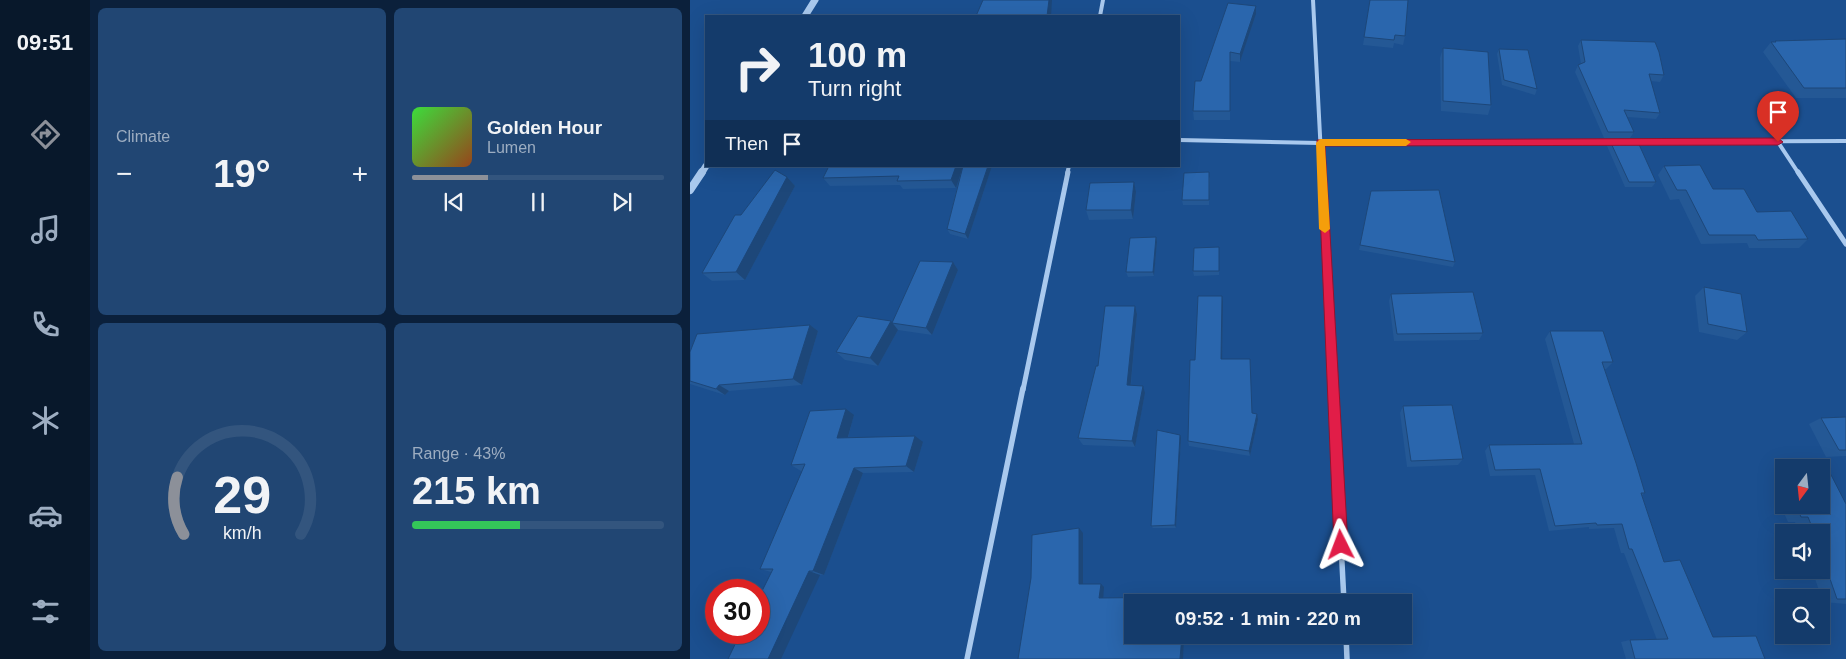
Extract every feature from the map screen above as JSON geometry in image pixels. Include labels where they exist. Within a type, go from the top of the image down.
[{"type":"street","points":[[806,15],[815,0]]},
{"type":"street","points":[[1100,15],[1103,0]]},
{"type":"street","points":[[1314,0],[1344,594]]},
{"type":"street","points":[[1180,140],[1320,143],[1619,142]]},
{"type":"street","points":[[1629,142],[1846,141]]},
{"type":"street","points":[[1778,142],[1846,244]]},
{"type":"street","points":[[690,190],[705,167]]},
{"type":"street","points":[[967,659],[1069,167]]},
{"type":"street","points":[[1346,644],[1347,659]]},
{"type":"building","points":[[983,0],[1049,0],[1047,15],[976,15]]},
{"type":"building","points":[[1370,0],[1408,0],[1405,36],[1395,35],[1394,40],[1364,37]]},
{"type":"building","points":[[1228,3],[1256,6],[1240,54],[1230,52],[1230,111],[1193,111],[1195,81],[1201,81]]},
{"type":"building","points":[[1846,39],[1846,88],[1804,88],[1771,42],[1775,41]]},
{"type":"building","points":[[1581,40],[1655,42],[1664,75],[1649,74],[1660,113],[1624,110],[1634,132],[1608,132],[1578,65],[1585,62]]},
{"type":"building","points":[[1443,48],[1488,52],[1491,105],[1443,101]]},
{"type":"building","points":[[1499,49],[1528,50],[1537,89],[1504,80]]},
{"type":"building","points":[[1637,140],[1656,182],[1629,182],[1610,141]]},
{"type":"building","points":[[1700,165],[1713,189],[1744,189],[1757,212],[1791,211],[1808,239],[1758,240],[1755,235],[1709,235],[1686,190],[1677,190],[1664,166]]},
{"type":"building","points":[[828,167],[956,167],[951,180],[897,181],[899,176],[823,178]]},
{"type":"building","points":[[963,167],[988,167],[965,234],[947,229]]},
{"type":"building","points":[[775,170],[787,177],[736,272],[702,273],[735,215],[741,215]]},
{"type":"building","points":[[1209,172],[1209,200],[1182,200],[1184,173]]},
{"type":"building","points":[[1134,182],[1131,210],[1086,210],[1090,183]]},
{"type":"building","points":[[1439,190],[1455,262],[1360,245],[1371,191]]},
{"type":"building","points":[[1156,237],[1153,272],[1126,272],[1130,238]]},
{"type":"building","points":[[1219,247],[1219,271],[1193,271],[1194,248]]},
{"type":"building","points":[[920,261],[953,262],[926,328],[892,323]]},
{"type":"building","points":[[1704,287],[1741,294],[1747,332],[1708,324]]},
{"type":"building","points":[[1473,292],[1483,333],[1397,334],[1391,294]]},
{"type":"building","points":[[1198,296],[1222,296],[1221,359],[1250,359],[1252,413],[1257,414],[1249,451],[1188,441],[1190,360],[1195,360]]},
{"type":"building","points":[[1105,306],[1135,306],[1127,385],[1143,386],[1132,441],[1078,438],[1096,366],[1098,366]]},
{"type":"building","points":[[858,316],[891,321],[870,358],[836,352]]},
{"type":"building","points":[[810,325],[793,379],[719,385],[716,389],[690,381],[690,352],[697,334]]},
{"type":"building","points":[[1550,331],[1603,331],[1613,362],[1602,362],[1636,463],[1645,493],[1641,493],[1664,562],[1680,560],[1713,637],[1756,636],[1765,659],[1635,659],[1630,640],[1668,639],[1632,549],[1629,549],[1622,524],[1597,525],[1596,523],[1555,526],[1540,469],[1495,470],[1489,445],[1582,444]]},
{"type":"building","points":[[1452,405],[1463,459],[1411,461],[1403,406]]},
{"type":"building","points":[[846,409],[837,438],[915,436],[906,466],[854,468],[813,571],[809,571],[768,659],[728,659],[735,644],[770,644],[770,579],[768,579],[773,569],[760,569],[805,464],[791,465],[810,411]]},
{"type":"building","points":[[1846,417],[1846,450],[1839,450],[1821,418]]},
{"type":"building","points":[[1157,430],[1180,435],[1175,525],[1151,526]]},
{"type":"building","points":[[1830,473],[1846,504],[1846,599],[1837,599],[1830,579],[1830,524],[1811,524],[1808,517],[1801,517],[1800,514],[1830,514]]},
{"type":"building","points":[[1079,528],[1079,584],[1101,584],[1099,598],[1124,598],[1124,644],[1181,644],[1180,659],[1018,659],[1031,578],[1032,535]]},
{"type":"slow traffic","points":[[1325,229],[1320,143],[1406,142]]},
{"type":"route","points":[[1341,545],[1320,143],[1778,142]]}]
